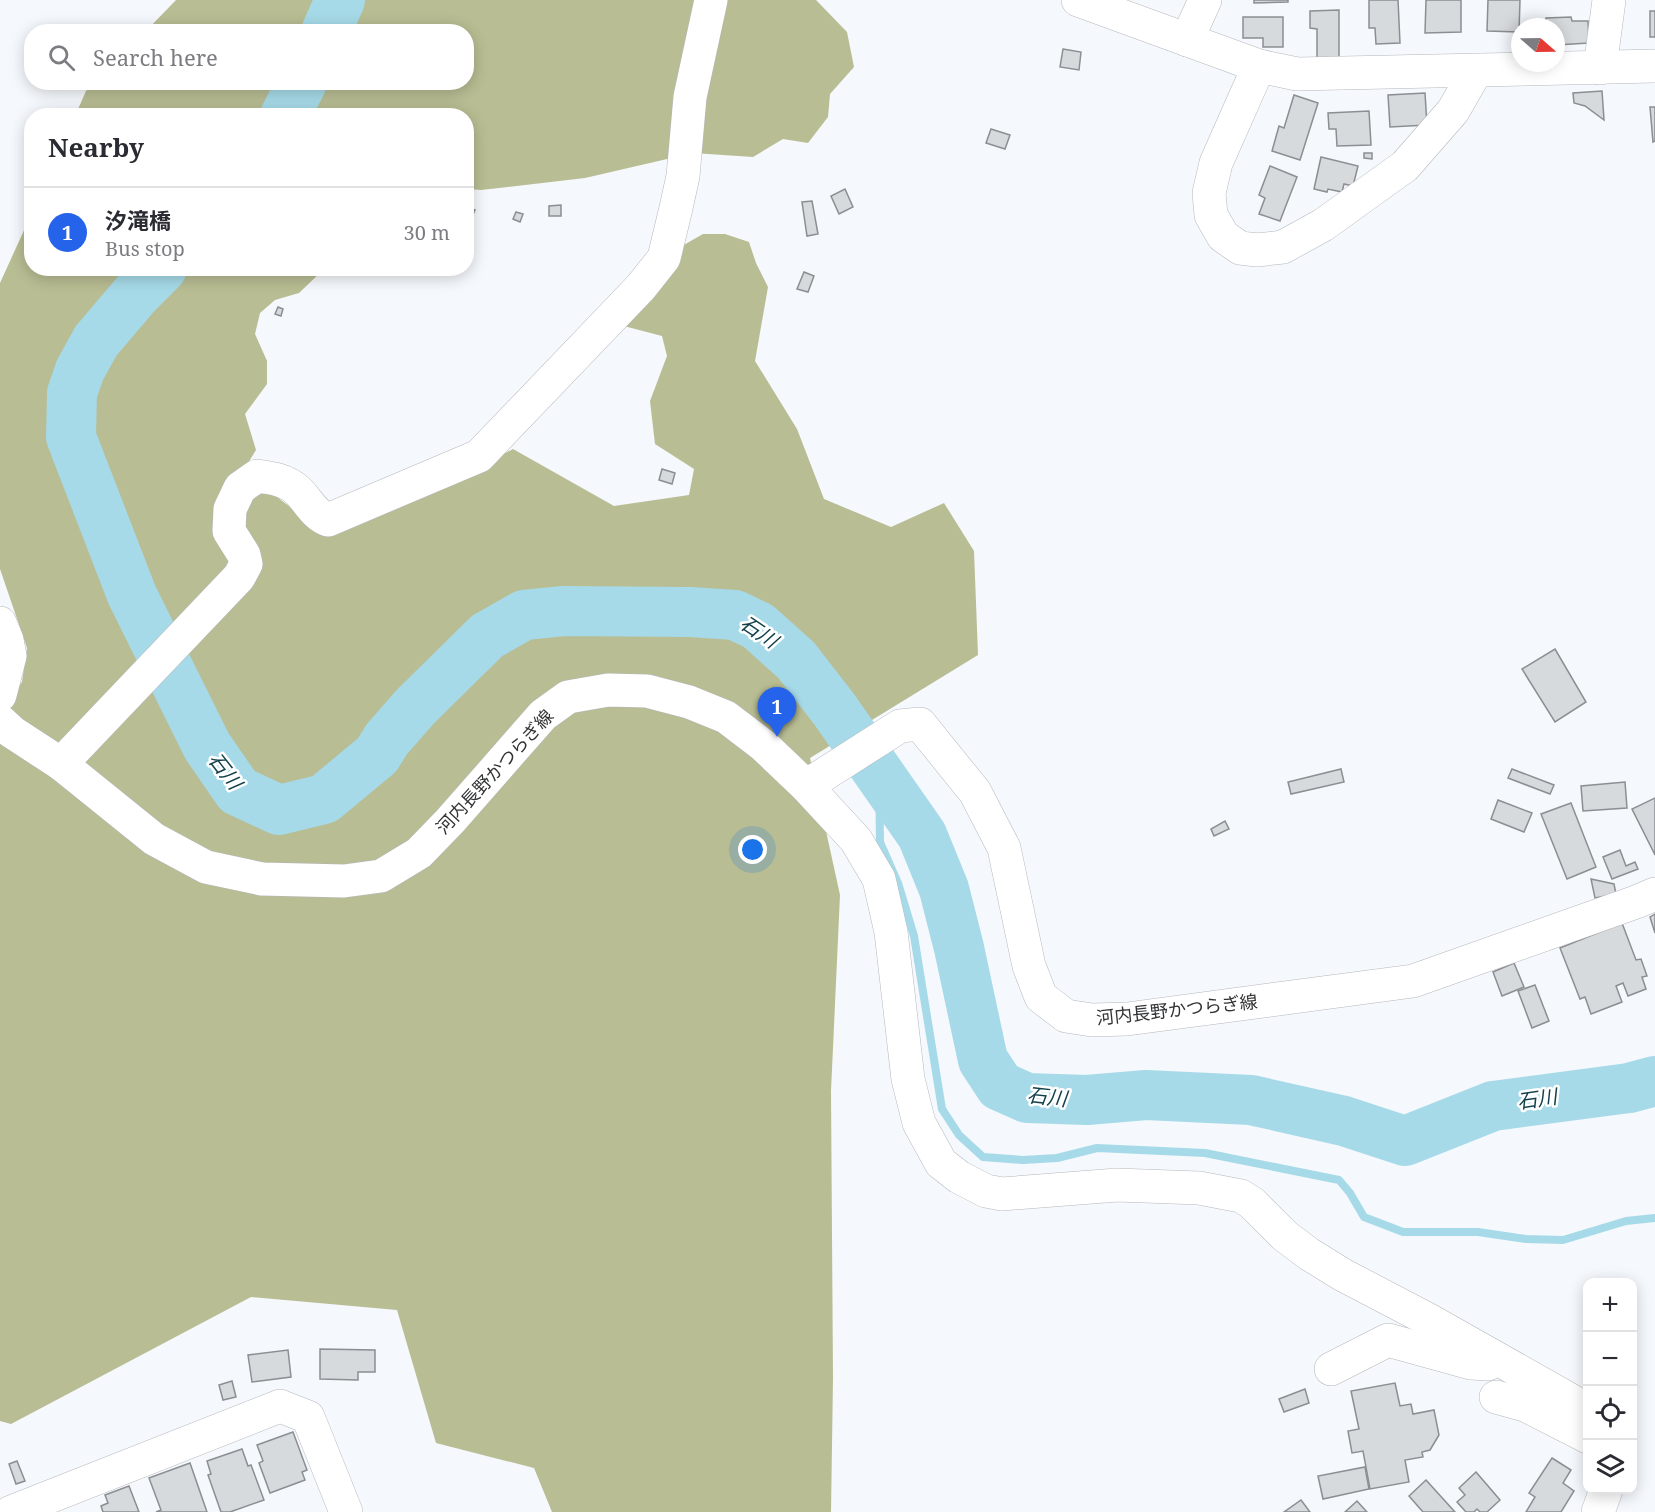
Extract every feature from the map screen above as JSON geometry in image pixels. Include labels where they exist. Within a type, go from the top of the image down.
[{"type":"street","points":[[69,757],[239,577],[246,564],[244,555],[229,531],[230,509],[240,488],[257,476],[278,478],[296,489],[320,517],[328,520],[479,456],[641,287],[664,258],[674,218],[683,176],[690,98],[711,0]]},
{"type":"street","points":[[1078,0],[1259,66],[1297,74],[1655,66]]},
{"type":"street","points":[[1187,40],[1205,0]]},
{"type":"street","points":[[1600,68],[1609,0]]},
{"type":"street","points":[[1259,66],[1216,163],[1209,193],[1211,215],[1223,236],[1240,248],[1257,250],[1283,247],[1323,225],[1405,166],[1453,111],[1476,71]]},
{"type":"street","points":[[0,623],[10,656],[0,696]]},
{"type":"street","name":"河内長野かつらぎ線","points":[[0,721],[12,732],[69,757],[154,839],[206,867],[262,879],[318,881],[344,881],[381,876],[419,853],[450,821],[518,741],[543,715],[568,697],[608,690],[647,691],[689,702],[726,717],[810,783],[900,726],[920,724],[975,792],[1004,848],[1029,966],[1041,997],[1066,1016],[1092,1020],[1127,1019],[1413,981],[1655,894]]},
{"type":"street","points":[[810,783],[856,840],[879,879],[891,932],[908,1079],[919,1123],[940,1163],[959,1177],[986,1191],[1002,1194],[1117,1185],[1199,1188],[1241,1196],[1252,1203],[1286,1236],[1309,1254],[1583,1408]]},
{"type":"street","points":[[1332,1369],[1388,1340],[1471,1363],[1508,1365]]},
{"type":"street","points":[[1496,1396],[1525,1405],[1583,1435]]},
{"type":"street","points":[[11,1512],[280,1406],[308,1418],[346,1512]]},
{"type":"street","points":[[1598,1512],[1605,1494]]},
{"type":"green space","points":[[176,0],[816,0],[847,32],[854,67],[830,94],[828,117],[808,143],[783,139],[753,157],[693,153],[585,178],[481,190],[474,190],[474,108],[79,108],[87,90],[474,90],[474,24],[153,24]]},
{"type":"green space","points":[[24,230],[24,276],[317,276],[299,293],[275,300],[260,313],[255,334],[267,361],[267,384],[245,414],[256,450],[243,471],[333,536],[428,495],[513,449],[614,506],[689,495],[694,469],[655,444],[650,401],[667,356],[662,336],[620,325],[675,250],[703,234],[725,234],[749,242],[768,287],[755,361],[797,429],[824,499],[891,527],[944,503],[974,551],[978,655],[810,758],[840,895],[831,1091],[833,1378],[831,1512],[552,1512],[534,1468],[436,1443],[397,1310],[251,1297],[11,1424],[0,1421],[0,713],[22,682],[27,648],[0,569],[0,283]]},
{"type":"building","points":[[1254,0],[1288,0],[1288,2],[1254,3]]},
{"type":"building","points":[[1369,0],[1398,0],[1400,43],[1376,44],[1375,28],[1369,28]]},
{"type":"building","points":[[1426,0],[1461,0],[1461,32],[1425,33]]},
{"type":"building","points":[[1488,0],[1520,0],[1519,18],[1511,18],[1511,32],[1487,31]]},
{"type":"building","points":[[1339,10],[1339,58],[1317,58],[1317,29],[1310,28],[1310,11]]},
{"type":"building","points":[[1650,11],[1655,11],[1655,37],[1650,37]]},
{"type":"building","points":[[1243,17],[1283,17],[1283,47],[1263,47],[1263,38],[1243,38]]},
{"type":"building","points":[[1571,17],[1572,21],[1588,21],[1589,43],[1565,44],[1565,18],[1546,18]]},
{"type":"building","points":[[1063,49],[1081,52],[1079,70],[1060,67]]},
{"type":"building","points":[[1602,91],[1604,120],[1585,106],[1574,103],[1573,93]]},
{"type":"building","points":[[1425,93],[1427,125],[1390,127],[1388,95]]},
{"type":"building","points":[[1294,95],[1318,103],[1300,160],[1272,151],[1279,126],[1284,128]]},
{"type":"building","points":[[1650,107],[1655,107],[1655,141],[1653,142]]},
{"type":"building","points":[[1369,111],[1371,145],[1337,146],[1336,129],[1329,129],[1328,113]]},
{"type":"building","points":[[991,129],[1010,135],[1005,149],[986,143]]},
{"type":"building","points":[[1364,153],[1372,153],[1372,159],[1364,158]]},
{"type":"building","points":[[1321,157],[1358,166],[1353,186],[1344,184],[1342,192],[1314,189]]},
{"type":"building","points":[[1270,166],[1297,177],[1280,221],[1259,214],[1265,198],[1259,195]]},
{"type":"building","points":[[845,189],[853,207],[839,214],[831,196]]},
{"type":"building","points":[[812,201],[818,234],[807,236],[802,202]]},
{"type":"building","points":[[561,205],[561,216],[549,216],[549,206]]},
{"type":"building","points":[[516,212],[523,214],[520,222],[513,219]]},
{"type":"building","points":[[804,272],[814,276],[808,292],[797,289]]},
{"type":"building","points":[[278,307],[283,309],[281,316],[275,314]]},
{"type":"building","points":[[662,469],[675,473],[672,484],[659,480]]},
{"type":"building","points":[[1555,649],[1586,702],[1555,722],[1522,669]]},
{"type":"building","points":[[1341,769],[1344,782],[1291,794],[1288,782]]},
{"type":"building","points":[[1512,769],[1554,785],[1550,794],[1508,778]]},
{"type":"building","points":[[1625,782],[1627,808],[1583,811],[1581,786]]},
{"type":"building","points":[[1655,798],[1655,855],[1632,809]]},
{"type":"building","points":[[1498,800],[1532,813],[1524,832],[1491,819]]},
{"type":"building","points":[[1571,803],[1596,867],[1567,879],[1541,814]]},
{"type":"building","points":[[1225,821],[1229,829],[1214,836],[1211,829]]},
{"type":"building","points":[[1620,850],[1626,866],[1635,862],[1638,869],[1612,879],[1603,857]]},
{"type":"building","points":[[1591,879],[1614,884],[1616,894],[1595,898]]},
{"type":"building","points":[[1655,914],[1655,933],[1650,917]]},
{"type":"building","points":[[1622,923],[1636,960],[1641,959],[1647,976],[1642,977],[1646,989],[1628,996],[1623,983],[1616,986],[1622,1002],[1591,1014],[1585,997],[1580,999],[1560,948]]},
{"type":"building","points":[[1514,963],[1524,987],[1502,996],[1493,972]]},
{"type":"building","points":[[1535,985],[1549,1021],[1532,1028],[1518,991]]},
{"type":"building","points":[[320,1349],[375,1350],[375,1372],[358,1372],[358,1380],[320,1379]]},
{"type":"building","points":[[288,1350],[291,1377],[252,1382],[248,1355]]},
{"type":"building","points":[[232,1381],[236,1397],[223,1400],[219,1385]]},
{"type":"building","points":[[1395,1383],[1400,1406],[1411,1404],[1413,1414],[1434,1410],[1439,1435],[1430,1450],[1422,1452],[1423,1457],[1405,1460],[1409,1482],[1370,1489],[1363,1451],[1352,1453],[1348,1431],[1359,1429],[1351,1391]]},
{"type":"building","points":[[1305,1389],[1309,1403],[1284,1412],[1279,1399]]},
{"type":"building","points":[[293,1432],[307,1470],[302,1472],[305,1480],[270,1493],[259,1463],[263,1461],[257,1445]]},
{"type":"building","points":[[242,1449],[248,1466],[251,1465],[264,1500],[230,1512],[221,1512],[208,1475],[211,1474],[207,1461]]},
{"type":"building","points":[[1552,1458],[1571,1470],[1563,1483],[1574,1491],[1561,1512],[1526,1512],[1535,1497],[1529,1493]]},
{"type":"building","points":[[17,1461],[25,1481],[16,1484],[9,1464]]},
{"type":"building","points":[[190,1463],[207,1512],[156,1512],[161,1510],[149,1478]]},
{"type":"building","points":[[1365,1467],[1369,1489],[1323,1499],[1318,1476]]},
{"type":"building","points":[[1476,1472],[1500,1500],[1487,1512],[1480,1512],[1477,1509],[1474,1512],[1466,1512],[1457,1502],[1465,1495],[1459,1488]]},
{"type":"building","points":[[1426,1480],[1455,1512],[1423,1512],[1409,1496]]},
{"type":"building","points":[[129,1486],[139,1512],[103,1512],[101,1506],[108,1503],[105,1495]]},
{"type":"building","points":[[1301,1500],[1310,1512],[1284,1512]]},
{"type":"building","points":[[1357,1501],[1367,1512],[1345,1512]]},
{"type":"waterway","name":"石川","points":[[330,24],[340,0]]},
{"type":"waterway","name":"石川","points":[[289,108],[298,90]]},
{"type":"waterway","name":"石川","points":[[154,276],[96,341],[80,370],[72,393],[71,437],[132,595],[207,746],[238,791],[279,810],[324,799],[377,755],[387,739],[415,707],[487,636],[524,615],[564,611],[690,612],[735,615],[758,626],[796,660],[834,709],[922,835],[944,889],[983,1060],[1000,1086],[1027,1098],[1087,1100],[1146,1095],[1251,1100],[1344,1121],[1405,1141],[1493,1106],[1629,1088],[1655,1081]]},
{"type":"waterway","points":[[879,773],[880,842],[898,883],[914,936],[942,1109],[959,1135],[983,1157],[1023,1160],[1057,1158],[1097,1148],[1205,1153],[1339,1180],[1350,1193],[1364,1217],[1403,1232],[1478,1232],[1526,1239],[1563,1240],[1626,1221],[1655,1218]]},
{"type":"place","name":"汐滝橋","points":[[777,737]]}]
